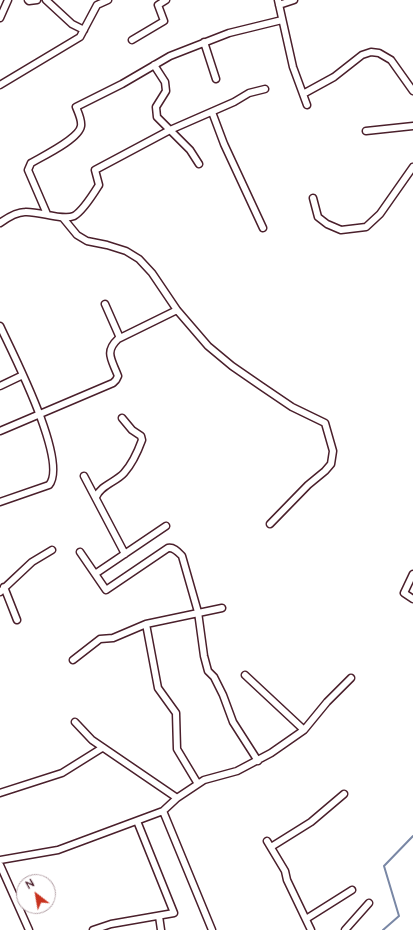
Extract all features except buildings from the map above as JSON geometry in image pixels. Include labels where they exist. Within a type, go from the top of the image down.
[{"type":"street","points":[[0,18],[8,0]]},
{"type":"street","points":[[28,0],[37,0]]},
{"type":"street","points":[[46,0],[72,24],[84,30]]},
{"type":"street","points":[[0,85],[29,66],[80,37],[97,5],[108,0]]},
{"type":"street","points":[[132,40],[164,21],[158,5],[166,0]]},
{"type":"street","points":[[294,0],[278,2],[293,67],[307,105]]},
{"type":"street","points":[[47,214],[28,170],[30,163],[74,138],[82,127],[76,107],[122,84],[170,56],[229,33],[282,20]]},
{"type":"street","points":[[204,42],[216,79]]},
{"type":"street","points":[[303,94],[334,77],[362,55],[371,52],[379,53],[392,60],[413,91]]},
{"type":"street","points":[[154,65],[165,82],[166,91],[156,107],[157,117],[190,150],[199,164]]},
{"type":"street","points":[[0,223],[9,217],[24,212],[47,214],[63,218],[74,216],[88,202],[99,185],[95,170],[170,130],[234,102],[249,93],[264,89]]},
{"type":"street","points":[[212,112],[224,144],[263,228]]},
{"type":"street","points":[[366,130],[413,126]]},
{"type":"street","points":[[313,198],[318,217],[327,224],[341,230],[366,226],[380,214],[413,166]]},
{"type":"street","points":[[63,218],[78,235],[87,241],[126,251],[139,259],[152,273],[177,310],[208,346],[232,366],[292,406],[322,420],[325,423],[333,451],[332,464],[308,484],[270,524]]},
{"type":"street","points":[[105,304],[120,338]]},
{"type":"street","points":[[0,431],[113,383],[118,376],[109,353],[112,345],[120,338],[177,310]]},
{"type":"street","points":[[0,326],[2,338],[23,375],[40,413],[54,462],[52,482],[49,485],[0,502]]},
{"type":"street","points":[[0,386],[23,375]]},
{"type":"street","points":[[96,497],[102,488],[124,472],[142,440],[141,436],[132,430],[122,418]]},
{"type":"street","points":[[84,476],[125,554]]},
{"type":"street","points":[[95,574],[166,526]]},
{"type":"street","points":[[80,552],[106,590],[168,548],[171,548],[182,556],[198,612],[206,666],[208,671],[214,677],[223,695],[233,722],[258,761]]},
{"type":"street","points":[[3,589],[32,562],[52,550]]},
{"type":"street","points":[[413,574],[404,594],[413,599]]},
{"type":"street","points":[[0,581],[17,620]]},
{"type":"street","points":[[73,660],[100,639],[113,638],[146,624],[222,608]]},
{"type":"street","points":[[146,624],[158,688],[176,713],[177,749],[198,784]]},
{"type":"street","points":[[245,675],[304,730]]},
{"type":"street","points":[[0,860],[58,850],[163,811],[177,798],[204,780],[237,771],[271,754],[304,730],[327,702],[351,678]]},
{"type":"street","points":[[75,722],[102,748],[177,798]]},
{"type":"street","points":[[0,793],[62,773],[102,748]]},
{"type":"street","points":[[311,930],[287,880],[285,871],[269,844],[310,822],[344,794]]},
{"type":"street","points":[[163,811],[212,930]]},
{"type":"street","points":[[93,930],[174,913],[137,821]]},
{"type":"street","points":[[0,865],[29,930]]},
{"type":"street","points":[[306,919],[352,890]]},
{"type":"street","points":[[345,930],[369,903]]},
{"type":"street","points":[[159,916],[161,930]]},
{"type":"waterway","points":[[383,930],[399,916],[384,866],[413,836]]}]
